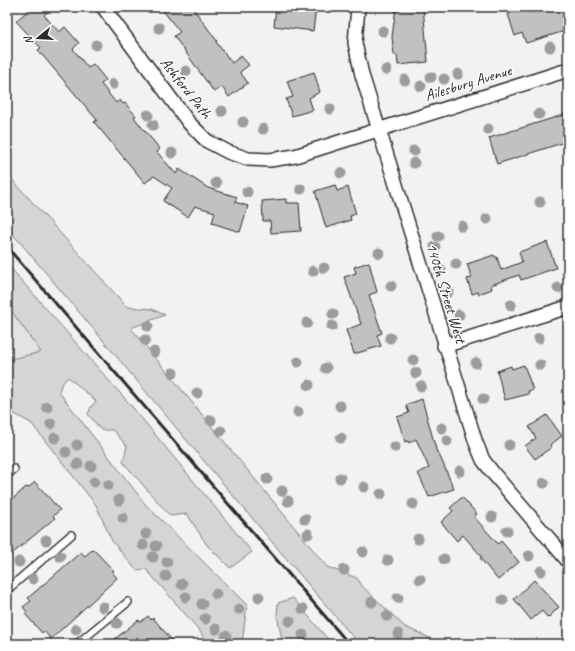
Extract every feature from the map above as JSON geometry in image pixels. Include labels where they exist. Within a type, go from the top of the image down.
[{"type":"street","name":"Ashford Path","points":[[103,7],[189,123],[207,141],[228,152],[248,159],[270,160],[295,156],[378,128]]},
{"type":"street","name":"140th Street West","points":[[358,7],[355,43],[362,75],[468,422],[483,460],[568,561]]},
{"type":"street","name":"Ailesbury Avenue","points":[[378,128],[568,70]]},
{"type":"street","points":[[444,346],[568,307]]},
{"type":"lane","points":[[7,475],[14,469]]},
{"type":"lane","points":[[7,590],[71,536]]},
{"type":"lane","points":[[77,644],[128,602]]},
{"type":"shaded area","points":[[7,174],[127,307],[152,309],[165,315],[131,328],[327,567],[357,578],[362,586],[405,627],[430,638],[435,644],[359,644],[7,227]]},
{"type":"shaded area","points":[[7,264],[134,409],[252,552],[230,568],[207,545],[187,514],[170,516],[123,462],[127,446],[113,430],[101,430],[88,414],[96,401],[68,377],[61,385],[59,392],[146,505],[247,605],[242,644],[208,644],[199,630],[146,569],[136,570],[112,541],[96,505],[31,423],[7,410],[7,360],[41,352],[7,305]]},
{"type":"shaded area","points":[[7,305],[22,324],[41,352],[7,360]]},
{"type":"shaded area","points":[[293,598],[332,644],[283,644],[277,616],[278,603]]},
{"type":"building","points":[[32,7],[53,7],[44,15],[59,32],[65,27],[79,43],[73,49],[88,68],[93,64],[106,80],[101,84],[116,103],[120,100],[123,104],[125,103],[136,116],[134,117],[160,149],[157,152],[176,174],[179,169],[208,188],[237,197],[235,202],[248,206],[240,232],[212,223],[215,212],[195,206],[188,217],[163,201],[172,188],[154,176],[145,183],[94,122],[97,120],[38,50],[41,48],[16,21]]},
{"type":"building","points":[[160,7],[192,7],[232,63],[241,56],[249,65],[240,72],[248,83],[229,97],[222,87],[214,92],[174,36],[180,32]]},
{"type":"building","points":[[276,7],[316,7],[313,31],[274,26]]},
{"type":"building","points":[[396,7],[423,7],[428,62],[398,65],[397,55],[394,55],[392,37]]},
{"type":"building","points":[[529,7],[568,7],[568,30],[526,43],[522,33],[515,36],[508,14]]},
{"type":"building","points":[[314,72],[320,92],[309,98],[313,110],[292,116],[286,99],[293,97],[287,81]]},
{"type":"building","points":[[566,114],[568,121],[568,141],[497,164],[489,138]]},
{"type":"building","points":[[335,185],[337,191],[348,187],[356,214],[350,216],[351,220],[326,228],[315,191]]},
{"type":"building","points":[[286,199],[286,203],[299,203],[301,231],[271,233],[270,221],[263,221],[262,201]]},
{"type":"building","points":[[547,242],[556,268],[521,280],[519,275],[491,285],[492,289],[479,294],[478,292],[472,294],[467,279],[472,278],[467,264],[494,255],[497,257],[501,270],[522,262],[519,252]]},
{"type":"building","points":[[369,262],[377,292],[369,295],[382,333],[377,335],[381,346],[354,354],[346,330],[361,324],[344,277],[356,273],[354,267]]},
{"type":"building","points":[[524,365],[533,390],[528,391],[529,394],[505,400],[497,371],[511,366],[512,369]]},
{"type":"building","points":[[422,399],[437,453],[438,452],[454,489],[429,497],[418,473],[429,468],[416,439],[409,443],[408,441],[405,442],[397,417],[409,413],[406,405]]},
{"type":"building","points":[[547,415],[562,436],[550,445],[552,447],[535,459],[525,446],[536,438],[529,427]]},
{"type":"building","points":[[35,482],[60,510],[53,516],[55,518],[7,558],[7,504],[26,487],[28,488]]},
{"type":"building","points":[[462,497],[477,514],[474,517],[498,544],[501,541],[519,562],[498,580],[480,558],[482,557],[463,535],[457,541],[441,522],[453,511],[450,508]]},
{"type":"building","points":[[93,549],[114,571],[112,572],[117,578],[51,639],[44,631],[42,633],[25,614],[27,612],[23,607],[31,601],[28,598],[81,552],[85,556]]},
{"type":"building","points":[[534,580],[559,607],[548,618],[542,611],[531,620],[514,599]]},
{"type":"building","points":[[148,616],[151,620],[153,618],[175,644],[109,644],[138,620],[141,622]]},
{"type":"railway","points":[[7,247],[349,644]]}]
